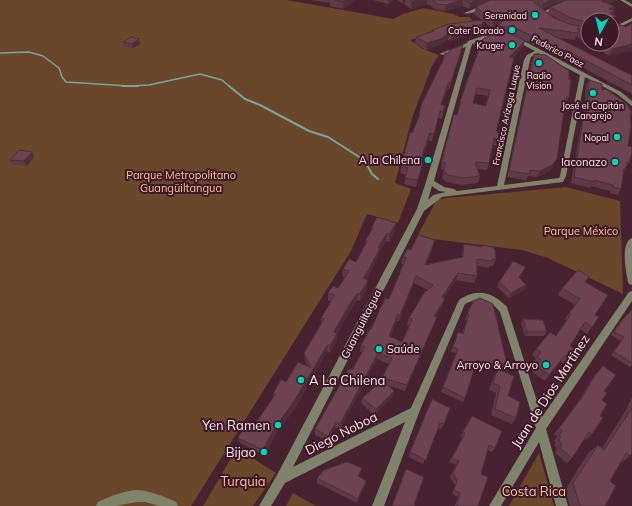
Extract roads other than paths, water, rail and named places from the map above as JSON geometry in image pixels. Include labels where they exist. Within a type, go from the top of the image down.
[{"type":"street","points":[[466,13],[488,5],[494,0]]},
{"type":"street","points":[[548,19],[539,11],[573,0]]},
{"type":"street","points":[[622,0],[632,6]]},
{"type":"street","points":[[620,26],[632,19]]},
{"type":"street","points":[[442,54],[489,36],[502,36]]},
{"type":"street","name":"Federico Paez","points":[[510,37],[619,93],[632,104]]},
{"type":"street","name":"Guanguiltagua","points":[[265,506],[281,479],[421,209],[470,42]]},
{"type":"street","name":"Francisco Arízaga Luque","points":[[500,188],[527,60],[529,56],[538,51]]},
{"type":"street","points":[[421,209],[436,197],[561,180],[583,74]]},
{"type":"street","points":[[581,84],[595,81]]},
{"type":"street","points":[[430,182],[442,189],[461,193]]},
{"type":"street","points":[[632,241],[628,254],[632,282]]},
{"type":"street","name":"Juan de Dios Martinez","points":[[494,506],[541,429],[632,294]]},
{"type":"street","points":[[378,506],[414,412],[462,302],[470,296],[484,296],[495,300],[504,310],[541,429],[562,506]]},
{"type":"street","name":"Diego Noboa","points":[[281,479],[414,412]]},
{"type":"street","points":[[102,506],[114,500],[132,495],[161,500],[172,506]]},
{"type":"waterway","points":[[0,53],[29,52],[43,56],[59,68],[62,77],[66,82],[129,86]]},
{"type":"waterway","points":[[129,86],[149,85],[200,74],[222,80],[230,87]]},
{"type":"waterway","points":[[122,86],[129,86]]},
{"type":"waterway","points":[[129,86],[138,86]]},
{"type":"waterway","points":[[229,86],[245,99],[260,105],[309,131],[328,137],[364,160],[372,174],[378,179]]},
{"type":"place","name":"Serenidad","points":[[535,15]]},
{"type":"place","name":"Cater Dorado","points":[[512,30]]},
{"type":"place","name":"Kruger","points":[[512,45]]},
{"type":"place","name":"Radio Vision","points":[[539,63]]},
{"type":"place","name":"José el Capitán Cangrejo","points":[[593,93]]},
{"type":"place","name":"Nopal","points":[[617,137]]},
{"type":"place","name":"A la Chilena","points":[[428,160]]},
{"type":"place","name":"Iaconazo","points":[[615,162]]},
{"type":"place","name":"Saúde","points":[[379,349]]},
{"type":"place","name":"Arroyo & Arroyo","points":[[546,365]]},
{"type":"place","name":"A La Chilena","points":[[301,380]]},
{"type":"place","name":"Yen Ramen","points":[[278,425]]},
{"type":"place","name":"Bijao","points":[[264,452]]},
{"type":"park label","name":"Parque Metropolitano Guangüiltangua","points":[[181,181]]},
{"type":"park label","name":"Parque México","points":[[581,231]]},
{"type":"park label","name":"Turquia","points":[[243,481]]},
{"type":"park label","name":"Costa Rica","points":[[534,491]]}]
